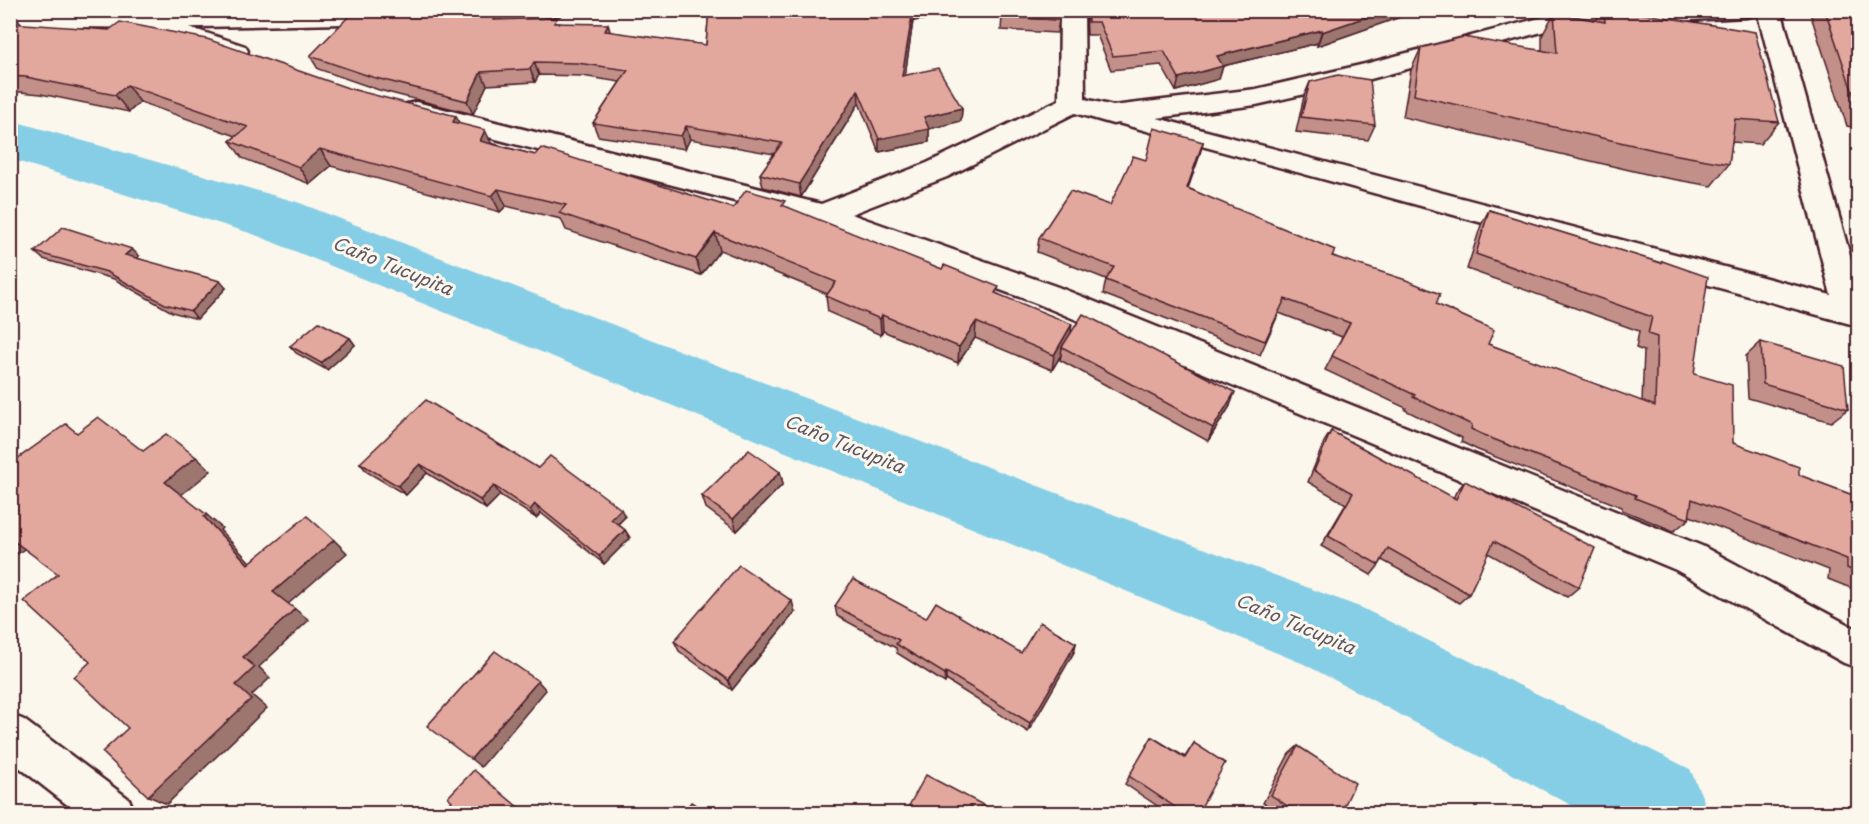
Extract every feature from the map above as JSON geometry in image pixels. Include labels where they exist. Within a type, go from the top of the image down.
[{"type":"street","points":[[10,19],[150,21],[527,14],[551,10]]},
{"type":"street","points":[[1072,10],[1072,104]]},
{"type":"street","points":[[1113,115],[1256,97],[1367,72],[1559,20],[1746,10]]},
{"type":"street","points":[[1769,10],[1855,313]]},
{"type":"street","points":[[150,21],[260,60]]},
{"type":"street","points":[[393,104],[822,214],[1047,295],[1689,558],[1858,650]]},
{"type":"street","points":[[822,214],[937,170],[1072,104],[1855,313]]},
{"type":"street","points":[[10,734],[114,813]]},
{"type":"building","points":[[709,10],[913,10],[902,76],[938,68],[962,108],[924,117],[929,129],[879,139],[858,90],[799,184],[760,174],[782,143],[686,126],[681,136],[593,123],[628,70],[577,63],[534,62],[530,69],[481,72],[467,101],[372,77],[310,56],[352,13],[498,11],[494,20],[557,18],[554,23],[608,24],[605,31],[706,45]]},
{"type":"building","points":[[1002,10],[1059,10],[1059,20],[1002,17]]},
{"type":"building","points":[[1088,10],[1387,10],[1322,32],[1322,30],[1217,56],[1223,66],[1179,78],[1164,51],[1113,56],[1099,22],[1088,22]]},
{"type":"building","points":[[1604,10],[1620,10],[1755,32],[1779,122],[1735,119],[1729,164],[1672,154],[1414,95],[1421,48],[1463,37],[1557,53],[1554,13],[1605,22]]},
{"type":"building","points":[[1825,10],[1858,10],[1858,108]]},
{"type":"building","points":[[120,22],[207,39],[351,89],[456,116],[453,122],[485,130],[480,141],[535,155],[541,148],[733,208],[746,190],[785,201],[782,205],[942,269],[944,265],[999,287],[995,293],[1072,324],[1054,355],[976,322],[959,347],[882,315],[880,319],[826,296],[836,282],[715,233],[696,259],[559,213],[566,205],[498,189],[492,196],[320,149],[299,167],[230,141],[248,127],[127,85],[115,95],[26,77],[10,76],[10,23],[109,30]]},
{"type":"building","points":[[1338,75],[1370,80],[1375,125],[1301,117],[1310,82]]},
{"type":"building","points":[[1154,128],[1203,142],[1187,188],[1335,250],[1332,256],[1406,280],[1440,294],[1436,304],[1494,330],[1488,344],[1655,406],[1657,337],[1648,334],[1652,317],[1476,254],[1489,210],[1661,263],[1662,261],[1708,277],[1694,374],[1732,385],[1733,443],[1799,467],[1799,475],[1858,497],[1858,573],[1847,568],[1847,559],[1692,499],[1689,519],[1635,498],[1636,495],[1471,429],[1472,425],[1413,397],[1415,395],[1332,356],[1350,323],[1285,299],[1265,341],[1106,280],[1114,267],[1039,238],[1070,191],[1110,205],[1133,156],[1146,160]]},
{"type":"building","points":[[63,227],[132,249],[125,255],[220,281],[191,311],[165,304],[107,272],[35,252]]},
{"type":"building","points":[[1083,314],[1235,392],[1213,428],[1062,347]]},
{"type":"building","points":[[319,322],[350,338],[321,363],[290,346]]},
{"type":"building","points":[[1761,342],[1844,366],[1848,409],[1763,384]]},
{"type":"building","points":[[426,400],[538,468],[550,456],[621,509],[611,519],[625,530],[599,556],[535,504],[530,510],[494,486],[480,500],[420,464],[398,486],[360,463]]},
{"type":"building","points":[[98,417],[143,451],[166,434],[196,457],[165,482],[207,515],[204,517],[248,564],[307,516],[334,540],[273,592],[295,609],[243,657],[255,667],[236,685],[251,699],[148,796],[102,752],[128,728],[74,677],[90,662],[24,601],[58,574],[10,538],[10,464],[66,424],[77,433]]},
{"type":"building","points":[[1331,431],[1456,499],[1465,481],[1595,548],[1579,587],[1494,541],[1469,594],[1388,548],[1379,565],[1328,536],[1353,493],[1314,471]]},
{"type":"building","points":[[749,450],[780,472],[733,519],[702,496]]},
{"type":"building","points":[[739,565],[792,601],[728,680],[674,641]]},
{"type":"building","points":[[853,579],[926,618],[936,602],[1021,653],[1040,622],[1076,643],[1030,723],[896,644],[899,640],[835,606]]},
{"type":"building","points":[[495,651],[538,681],[471,759],[427,726]]},
{"type":"building","points":[[1152,737],[1185,758],[1194,743],[1225,763],[1198,813],[1184,813],[1129,776]]},
{"type":"building","points":[[1298,746],[1355,783],[1341,813],[1298,813],[1271,795]]},
{"type":"building","points":[[474,770],[525,813],[441,813],[452,801],[448,797]]},
{"type":"building","points":[[926,775],[989,808],[986,813],[905,813]]},
{"type":"building","points":[[691,802],[708,813],[683,813]]},
{"type":"building","points":[[545,808],[550,813],[540,813]]},
{"type":"waterway","name":"Caño Tucupita","points":[[10,139],[275,218],[692,385],[1333,636],[1658,801]]}]
